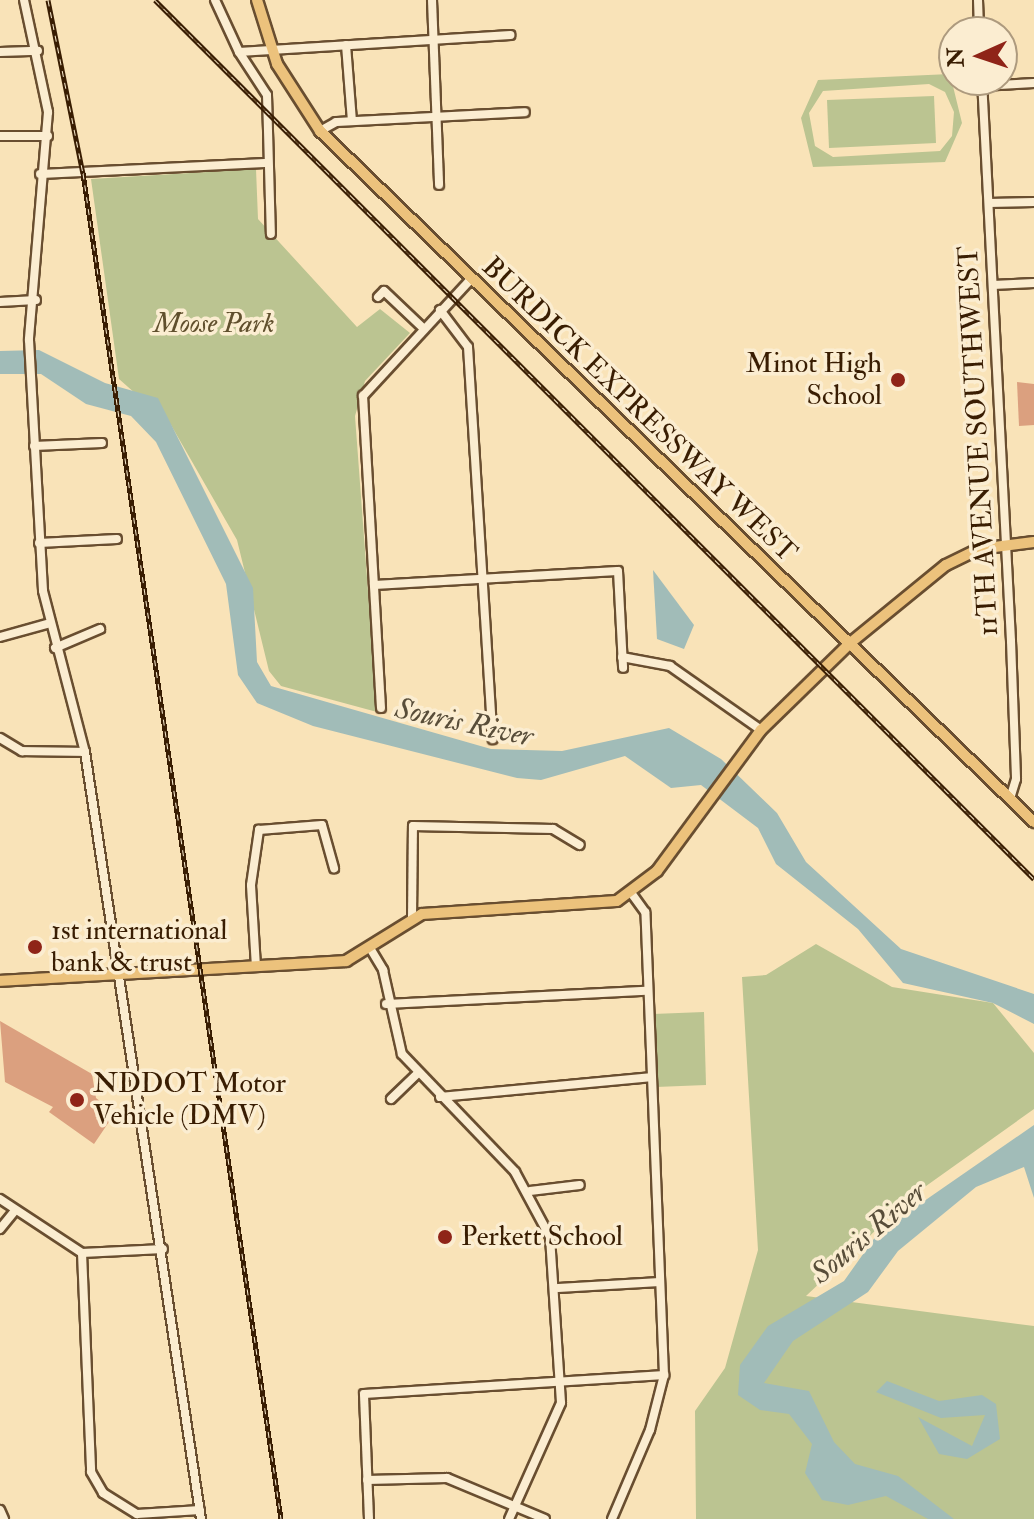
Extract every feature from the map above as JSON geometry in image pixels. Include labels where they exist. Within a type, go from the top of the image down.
[{"type":"main road","name":"BURDICK EXPRESSWAY WEST","points":[[257,0],[269,48],[320,131],[469,281],[1034,822]]},
{"type":"main road","points":[[0,981],[346,961],[412,918],[591,904],[632,894],[711,799],[761,730],[849,644],[946,565],[1007,543],[1034,542]]},
{"type":"street","points":[[24,0],[38,51],[48,136],[40,174],[36,300],[29,340],[39,543],[47,624],[85,752],[163,1249],[200,1515],[137,1514],[103,1493],[91,1472],[82,1253]]},
{"type":"street","points":[[215,0],[239,52],[265,88],[271,234]]},
{"type":"street","points":[[432,0],[439,185]]},
{"type":"street","points":[[239,52],[510,35]]},
{"type":"street","points":[[346,45],[352,121]]},
{"type":"street","points":[[0,52],[38,51]]},
{"type":"street","name":"11TH AVENUE SOUTHWEST","points":[[983,96],[1007,543],[1016,779],[1010,799]]},
{"type":"street","points":[[320,131],[352,121],[525,112]]},
{"type":"street","points":[[0,136],[48,136]]},
{"type":"street","points":[[40,174],[266,163]]},
{"type":"street","points":[[989,203],[1034,202]]},
{"type":"street","points":[[381,708],[363,396],[469,281]]},
{"type":"street","points":[[993,285],[1034,283]]},
{"type":"street","points":[[378,297],[384,291],[423,328]]},
{"type":"street","points":[[0,302],[36,300]]},
{"type":"street","points":[[440,310],[467,339],[493,739]]},
{"type":"street","points":[[34,446],[102,443]]},
{"type":"street","points":[[39,543],[117,539]]},
{"type":"street","points":[[374,585],[618,571],[623,668]]},
{"type":"street","points":[[0,637],[47,624]]},
{"type":"street","points":[[55,648],[100,629]]},
{"type":"street","points":[[622,657],[652,657],[670,666],[761,730]]},
{"type":"street","points":[[0,738],[22,751],[85,752]]},
{"type":"street","points":[[412,918],[408,839],[413,826],[430,821],[500,833],[553,829],[580,845]]},
{"type":"street","points":[[256,967],[251,885],[259,830],[327,828],[334,868]]},
{"type":"street","points":[[612,1519],[650,1430],[664,1375],[645,912],[632,894]]},
{"type":"street","points":[[370,948],[383,970],[386,1004],[402,1054],[530,1191],[550,1237],[558,1288],[563,1379],[557,1417],[509,1519]]},
{"type":"street","points":[[386,1004],[647,991]]},
{"type":"street","points":[[391,1099],[418,1073]]},
{"type":"street","points":[[440,1097],[650,1077]]},
{"type":"street","points":[[530,1191],[580,1185]]},
{"type":"street","points":[[0,1199],[14,1212],[82,1253],[163,1249]]},
{"type":"street","points":[[0,1229],[14,1212]]},
{"type":"street","points":[[558,1288],[660,1282]]},
{"type":"street","points":[[369,1519],[364,1394],[664,1375]]},
{"type":"street","points":[[367,1480],[447,1478],[545,1519]]},
{"type":"street","points":[[0,1510],[4,1519]]},
{"type":"green space","points":[[938,75],[938,88],[929,84],[823,91],[809,113],[815,146],[833,157],[940,151],[952,136],[954,112],[947,96],[955,96],[962,123],[945,162],[813,167],[801,118],[818,80]]},
{"type":"green space","points":[[934,96],[936,143],[829,148],[827,100]]},
{"type":"green space","name":"Moose Park","points":[[256,169],[258,219],[357,327],[380,309],[410,333],[365,381],[355,416],[377,712],[281,686],[269,671],[237,540],[171,425],[119,379],[91,179]]},
{"type":"green space","points":[[816,944],[892,987],[993,1003],[1034,1053],[1034,1109],[912,1196],[806,1296],[1034,1326],[1034,1519],[696,1519],[695,1411],[725,1368],[758,1250],[742,977],[766,975]]},
{"type":"green space","points":[[704,1012],[706,1085],[656,1087],[653,1014]]},
{"type":"water","points":[[39,350],[105,383],[158,398],[253,588],[257,662],[271,686],[491,749],[562,751],[669,728],[721,759],[777,813],[806,862],[901,949],[1034,994],[1034,1024],[993,1003],[903,983],[858,929],[776,864],[758,828],[701,785],[671,788],[625,756],[541,780],[517,778],[313,726],[257,703],[238,675],[226,584],[156,442],[131,416],[86,404],[41,374],[0,374],[0,351]]},
{"type":"water","points":[[653,570],[694,625],[684,649],[657,639]]},
{"type":"water","points":[[1034,1125],[1034,1198],[1024,1167],[976,1187],[898,1251],[868,1292],[793,1341],[764,1383],[809,1391],[834,1442],[855,1464],[898,1476],[954,1519],[928,1519],[886,1496],[848,1505],[822,1500],[805,1473],[812,1444],[789,1414],[760,1410],[738,1395],[740,1365],[768,1326],[844,1281],[878,1233]]},
{"type":"water","points":[[887,1381],[939,1401],[982,1395],[996,1404],[1000,1439],[967,1459],[939,1454],[918,1417],[972,1446],[985,1415],[941,1418],[876,1392]]},
{"type":"building","points":[[1017,382],[1034,384],[1034,425],[1019,426]]},
{"type":"building","points":[[0,1021],[92,1074],[96,1098],[115,1113],[94,1144],[49,1112],[53,1107],[5,1082]]},
{"type":"railway","points":[[48,0],[83,173],[281,1519]]},
{"type":"railway","points":[[155,0],[1034,879]]},
{"type":"place","name":"Minot High School","points":[[898,380]]},
{"type":"place","name":"1st international bank & trust","points":[[35,947]]},
{"type":"place","name":"NDDOT Motor Vehicle (DMV)","points":[[77,1100]]},
{"type":"place","name":"Perkett School","points":[[445,1237]]},
{"type":"water label","name":"Souris River","points":[[464,723]]},
{"type":"water label","name":"Souris River","points":[[869,1233]]}]
